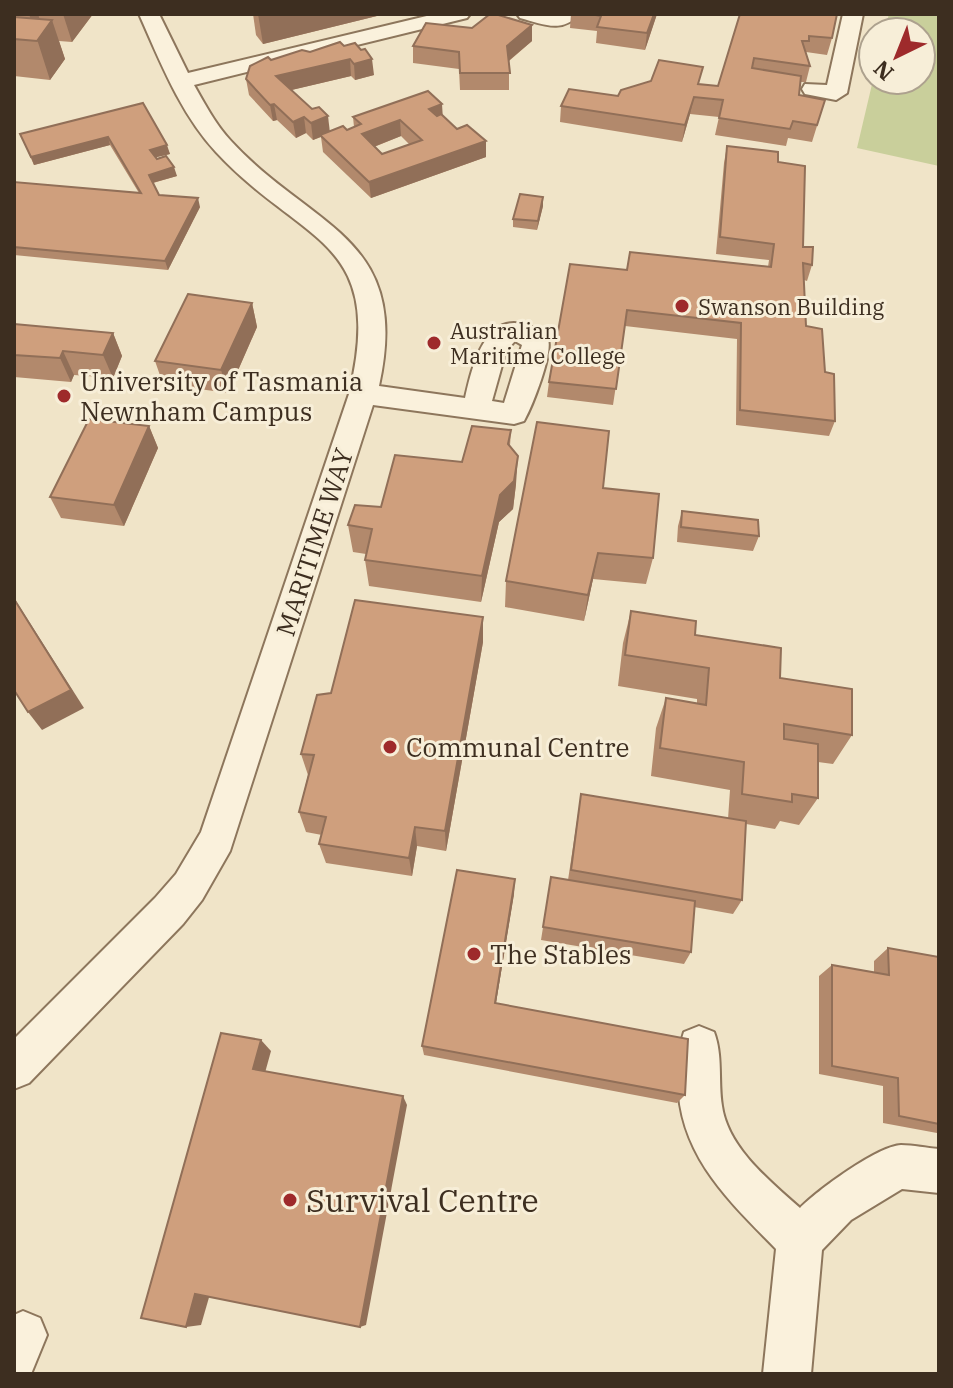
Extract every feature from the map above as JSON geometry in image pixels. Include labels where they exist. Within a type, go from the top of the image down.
[{"type":"street","name":"MARITIME WAY","points":[[14,1068],[169,911],[189,887],[217,839],[363,394],[372,357],[371,306],[362,274],[338,243],[260,181],[221,144],[182,81],[149,14]]},
{"type":"street","points":[[182,81],[460,14]]},
{"type":"street","points":[[527,14],[558,22],[569,14]]},
{"type":"street","points":[[813,89],[836,93],[853,14]]},
{"type":"street","points":[[363,394],[476,409]]},
{"type":"street","points":[[699,1047],[701,1103],[709,1138],[740,1179],[800,1240]]},
{"type":"street","points":[[787,1374],[800,1240],[835,1204],[898,1167],[939,1171]]},
{"type":"green space","points":[[939,14],[939,166],[857,148],[869,96],[937,96],[937,16],[888,16]]},
{"type":"building","points":[[490,14],[532,25],[507,46],[510,73],[460,73],[459,52],[413,46],[426,23],[472,28]]},
{"type":"building","points":[[590,14],[654,14],[647,33],[597,27],[601,16]]},
{"type":"building","points":[[740,14],[837,14],[832,38],[809,36],[809,41],[802,41],[810,66],[754,58],[752,68],[801,76],[799,95],[825,100],[817,125],[793,121],[790,129],[719,118],[723,100],[694,97],[685,125],[561,106],[569,89],[618,96],[621,90],[651,81],[659,60],[703,67],[698,84],[718,86]]},
{"type":"building","points":[[14,17],[52,20],[37,41],[14,39]]},
{"type":"building","points":[[340,42],[344,46],[355,43],[361,50],[365,49],[372,59],[354,64],[350,59],[276,76],[312,109],[319,107],[328,116],[311,123],[304,117],[293,122],[274,104],[270,105],[246,79],[250,66],[268,57],[271,60],[302,50],[310,52]]},
{"type":"building","points":[[428,91],[442,104],[429,109],[437,116],[441,114],[457,129],[467,125],[486,141],[369,182],[320,135],[343,126],[347,130],[361,124],[353,117]],"holes":[[[400,120],[422,140],[382,154],[362,134]]]},
{"type":"building","points":[[143,103],[167,145],[150,150],[157,159],[166,156],[174,167],[149,175],[159,195],[198,198],[165,261],[14,247],[14,182],[141,193],[108,137],[31,157],[20,134]]},
{"type":"building","name":"Swanson Building","points":[[727,146],[778,152],[778,162],[805,166],[803,247],[813,247],[812,265],[803,263],[806,326],[822,329],[825,372],[834,374],[835,421],[740,410],[741,323],[627,310],[616,389],[549,382],[570,264],[627,270],[630,252],[771,267],[774,244],[720,237]]},
{"type":"building","points":[[520,194],[543,197],[538,221],[513,219]]},
{"type":"building","points":[[188,294],[252,303],[221,370],[155,361]]},
{"type":"building","points":[[14,324],[113,333],[103,355],[63,351],[60,358],[14,355]]},
{"type":"building","points":[[89,419],[149,426],[114,505],[50,497]]},
{"type":"building","points":[[537,422],[609,431],[603,488],[659,494],[653,558],[598,553],[588,595],[506,581]]},
{"type":"building","points":[[472,426],[511,430],[508,444],[518,456],[514,481],[500,495],[482,576],[365,560],[372,529],[348,525],[355,505],[381,507],[395,455],[462,462]]},
{"type":"building","points":[[682,511],[758,520],[759,536],[681,527]]},
{"type":"building","points":[[14,599],[71,690],[28,712],[14,690]]},
{"type":"building","name":"Communal Centre","points":[[355,600],[483,617],[445,831],[415,827],[409,858],[319,844],[326,817],[299,812],[314,755],[301,754],[317,695],[331,693]]},
{"type":"building","points":[[631,611],[696,621],[695,635],[781,648],[780,678],[852,689],[852,735],[784,724],[784,739],[818,744],[818,798],[792,794],[792,802],[742,794],[744,762],[660,748],[666,698],[706,705],[709,668],[625,655]]},
{"type":"building","points":[[581,794],[746,821],[742,900],[571,870]]},
{"type":"building","name":"The Stables","points":[[457,870],[515,879],[495,1003],[688,1039],[685,1095],[422,1046]]},
{"type":"building","name":"The Stables","points":[[551,877],[695,901],[691,952],[543,927]]},
{"type":"building","points":[[888,948],[939,957],[939,1124],[899,1116],[898,1078],[832,1066],[832,965],[889,975]]},
{"type":"building","name":"Survival Centre","points":[[221,1033],[261,1040],[253,1069],[403,1096],[360,1327],[195,1294],[186,1327],[141,1318]]},
{"type":"place","name":"Swanson Building","points":[[682,306]]},
{"type":"place","name":"Australian Maritime College","points":[[434,343]]},
{"type":"place","name":"University of Tasmania Newnham Campus","points":[[64,396]]},
{"type":"place","name":"Communal Centre","points":[[390,747]]},
{"type":"place","name":"The Stables","points":[[474,954]]},
{"type":"place","name":"Survival Centre","points":[[290,1200]]}]
